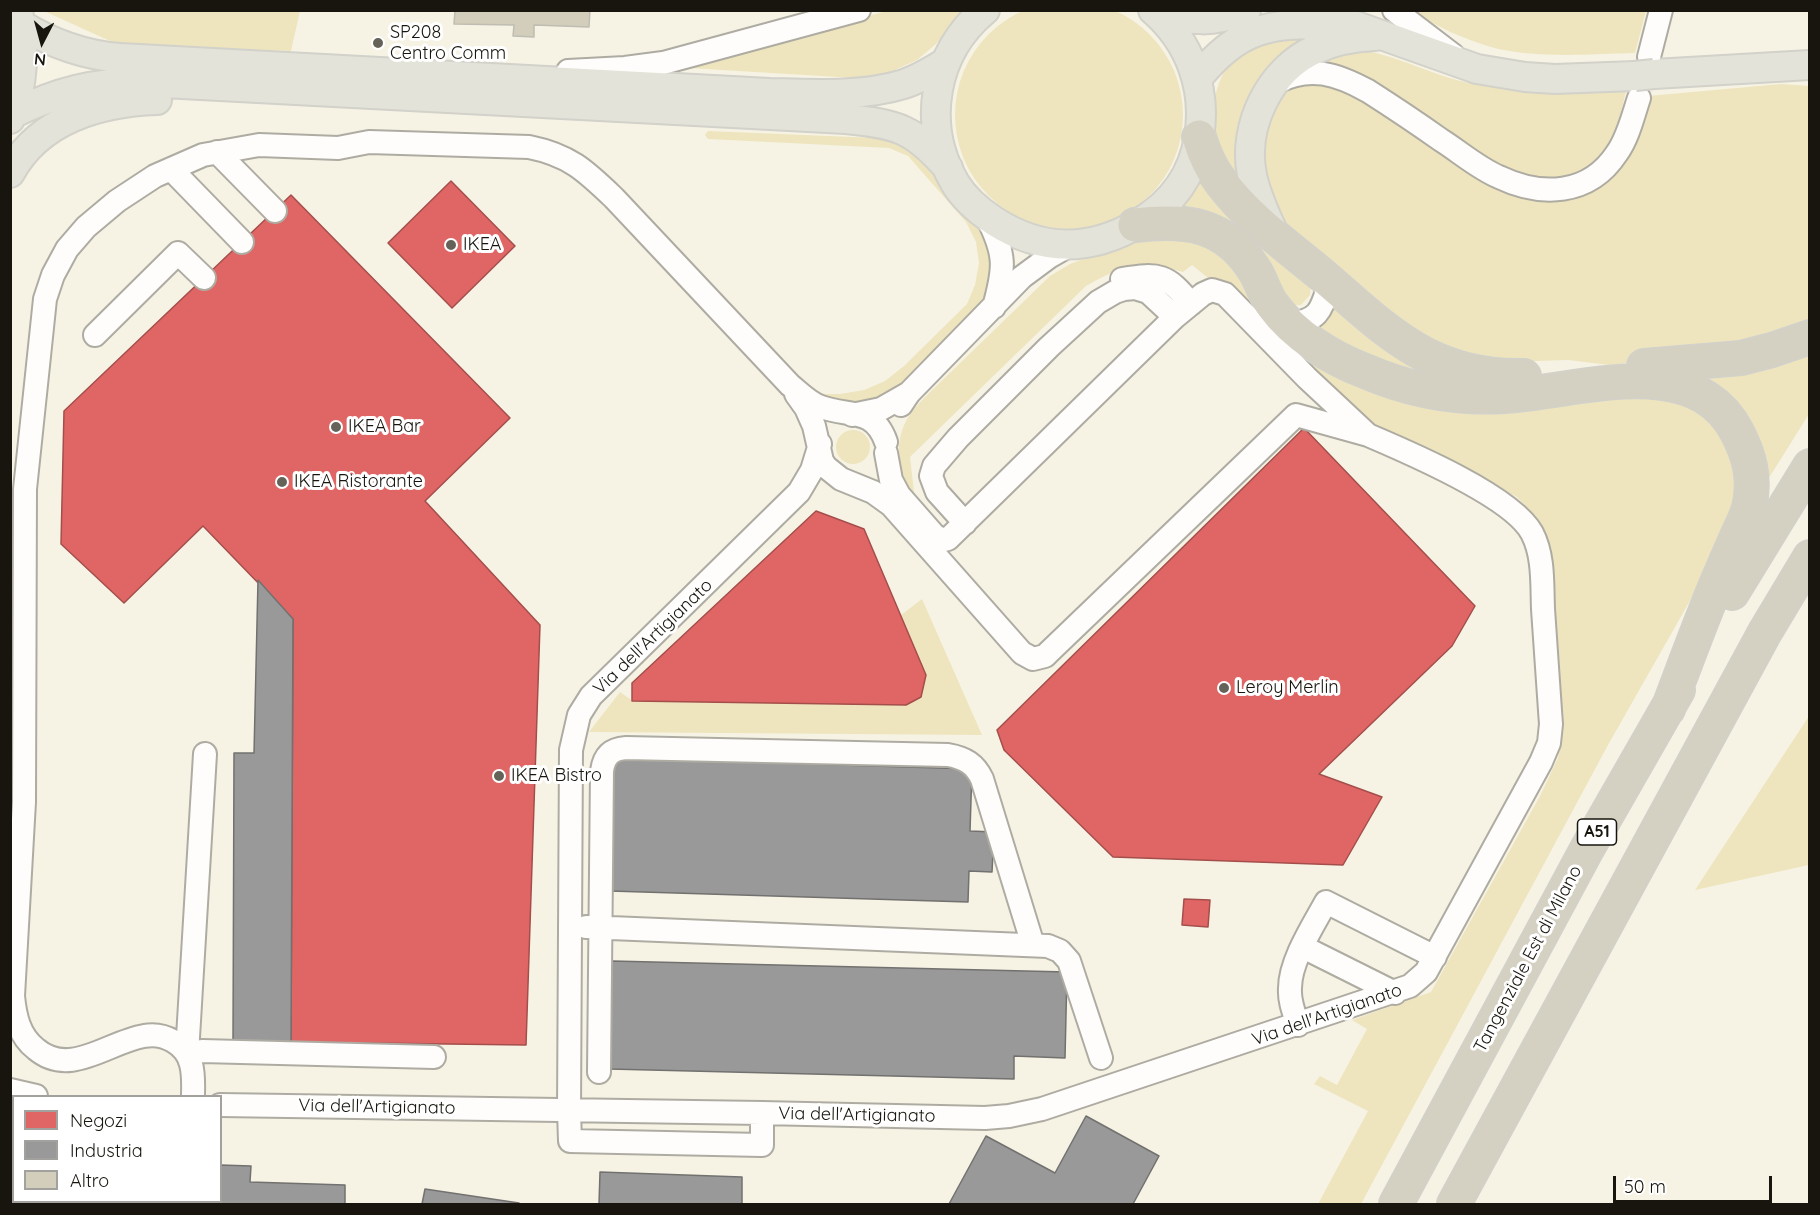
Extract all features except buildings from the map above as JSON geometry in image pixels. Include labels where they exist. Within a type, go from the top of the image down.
[{"type":"highway","points":[[1199,137],[1209,165],[1222,183],[1248,212],[1275,236],[1404,342],[1429,356],[1466,369],[1488,375],[1573,374],[1741,358],[1809,337]]},
{"type":"highway","points":[[1136,225],[1170,222],[1187,224],[1202,227],[1224,238],[1246,256],[1257,273],[1271,304],[1290,324],[1341,361],[1378,376],[1434,393],[1504,396],[1623,383],[1663,382],[1693,391],[1717,406],[1735,427],[1749,458],[1753,482],[1750,505],[1668,709]]},
{"type":"highway","name":"Tangenziale Est di Milano","points":[[1396,1204],[1587,849],[1747,567],[1809,466]]},
{"type":"highway","points":[[1454,1204],[1765,632],[1809,557]]},
{"type":"main road","points":[[985,10],[967,27],[949,52],[945,63],[938,93],[936,122],[939,142],[948,168],[955,183],[965,196],[987,217],[1029,238],[1070,245],[1100,241],[1136,225],[1161,208],[1183,183],[1191,168],[1199,137],[1202,110],[1197,79],[1183,44],[1154,10]]},
{"type":"main road","points":[[1158,10],[1196,21],[1220,18],[1246,10]]},
{"type":"main road","points":[[1311,10],[1354,26]]},
{"type":"main road","points":[[19,17],[56,44],[109,57],[769,93],[866,91],[902,84],[945,63]]},
{"type":"main road","points":[[11,116],[19,88],[22,61],[19,17]]},
{"type":"main road","points":[[1197,79],[1216,56],[1249,34],[1263,29],[1296,24],[1354,26],[1389,23],[1466,65],[1514,75],[1555,79],[1644,76],[1809,65]]},
{"type":"main road","points":[[1275,236],[1252,176],[1250,149],[1254,125],[1260,108],[1276,82],[1294,64],[1315,50],[1389,23]]},
{"type":"main road","points":[[11,116],[75,88],[137,82],[846,119],[895,127],[921,140],[948,168]]},
{"type":"main road","points":[[10,173],[27,149],[59,124],[93,108],[127,102],[203,100],[452,114],[573,105]]},
{"type":"street","points":[[437,76],[625,68],[654,64],[859,10]]},
{"type":"street","points":[[1276,82],[1290,75],[1310,73],[1330,75],[1349,81],[1368,91],[1497,176],[1522,185],[1565,190],[1590,180],[1610,163],[1623,143],[1661,10]]},
{"type":"street","points":[[193,1095],[191,1062],[177,1043],[163,1036],[146,1035],[114,1045],[97,1054],[62,1062],[44,1056],[32,1046],[21,1031],[14,1012],[13,996],[24,802],[25,489],[45,298],[67,249],[86,227],[117,201],[155,176],[203,155],[259,145],[338,148],[369,142],[529,147],[550,151],[584,169],[606,190],[790,385],[814,404],[833,411],[868,417],[876,423],[881,428],[891,480],[899,495],[935,536],[944,540],[965,523],[1183,311],[1208,291],[1217,290],[1225,294],[1307,378],[1368,435]]},
{"type":"street","points":[[217,152],[275,211]]},
{"type":"street","points":[[171,169],[242,242]]},
{"type":"street","points":[[987,217],[999,241],[1002,260],[1001,279],[994,309]]},
{"type":"street","points":[[782,510],[807,481],[824,431],[830,423],[839,417],[872,412],[890,405],[909,393],[1030,271],[1070,245]]},
{"type":"street","points":[[95,335],[178,253],[204,278]]},
{"type":"street","points":[[1071,312],[1094,291],[1106,284],[1135,276],[1167,279],[1183,311]]},
{"type":"street","points":[[1290,324],[1308,322],[1320,310],[1330,282]]},
{"type":"street","points":[[965,523],[937,492],[932,482],[934,466],[958,438],[1089,309],[1115,292],[1125,289],[1142,289],[1183,311]]},
{"type":"street","points":[[938,440],[996,384],[1008,377],[1020,377]]},
{"type":"street","points":[[790,385],[810,417],[822,461],[826,467],[841,479],[850,481],[883,498],[920,536],[1027,657],[1045,656],[1296,415],[1368,435]]},
{"type":"street","points":[[782,510],[830,485],[861,480],[877,471],[897,413],[909,393]]},
{"type":"street","name":"Via dell'Artigianato","points":[[222,1105],[986,1118],[1009,1116],[1042,1109],[1395,993],[1416,983],[1435,957],[1541,762],[1548,743],[1551,724],[1540,558],[1531,531],[1519,516],[1502,503],[1439,467],[1368,435]]},
{"type":"street","name":"Via dell'Artigianato","points":[[569,1111],[570,762],[579,715],[591,696],[649,654],[782,510]]},
{"type":"street","points":[[920,536],[929,563],[940,581],[1008,654]]},
{"type":"street","points":[[599,1072],[602,771],[605,759],[614,750],[637,748],[948,754],[970,762],[982,779],[1033,945]]},
{"type":"street","points":[[187,1054],[205,754]]},
{"type":"street","points":[[1298,1025],[1292,1007],[1290,987],[1292,971],[1326,902],[1435,957]]},
{"type":"street","points":[[569,927],[1048,946],[1060,951],[1069,961],[1101,1058]]},
{"type":"street","points":[[1303,947],[1395,993]]},
{"type":"street","points":[[187,1054],[202,1051],[434,1057]]},
{"type":"street","points":[[10,1090],[32,1095]]},
{"type":"street","points":[[569,1111],[570,1141],[762,1145],[762,1113]]},
{"type":"shaded area","points":[[1058,1],[1080,1],[1113,9],[1150,34],[1175,71],[1183,104],[1181,137],[1175,159],[1150,196],[1113,221],[1080,229],[1058,229],[1025,221],[1015,216],[996,203],[981,188],[963,159],[955,126],[955,104],[963,71],[968,61],[981,42],[996,27],[1025,9]]},
{"type":"shaded area","points":[[44,11],[300,11],[291,51],[121,46]]},
{"type":"shaded area","points":[[887,11],[963,11],[936,44],[917,60],[886,74],[854,78],[672,67]]},
{"type":"shaded area","points":[[1411,11],[1646,11],[1635,53],[1563,55],[1507,51],[1491,47],[1450,32]]},
{"type":"shaded area","points":[[1323,33],[1291,50],[1243,188],[1220,156],[1212,131],[1214,99],[1225,69],[1245,45],[1258,38]]},
{"type":"shaded area","points":[[1352,49],[1391,57],[1453,79],[1496,88],[1561,90],[1627,87],[1617,127],[1598,158],[1573,176],[1552,181],[1539,180],[1499,167],[1306,64]]},
{"type":"shaded area","points":[[1314,83],[1355,93],[1491,184],[1586,192],[1648,96],[1781,84],[1809,86],[1809,330],[1716,353],[1609,365],[1568,360],[1506,362],[1471,358],[1409,329],[1292,232],[1279,213],[1259,162],[1268,112],[1279,94],[1292,88]]},
{"type":"shaded area","points":[[708,131],[877,138],[904,144],[926,156],[985,234],[994,261],[992,284],[977,311],[896,388],[876,399],[854,403],[832,402],[815,394],[840,394],[864,390],[885,381],[904,366],[967,304],[975,285],[979,263],[976,242],[966,222],[908,156],[889,148],[708,139],[705,135]]},
{"type":"shaded area","points":[[1198,180],[1226,211],[1311,286],[1310,295],[1301,305],[1287,306],[1172,211]]},
{"type":"shaded area","points":[[1149,234],[1214,241],[1363,379],[1677,395],[1717,420],[1740,469],[1737,518],[1608,745],[1361,1204],[1318,1204],[1368,1111],[1314,1084],[1320,1076],[1337,1085],[1367,1029],[1352,1020],[1431,992],[1540,796],[1558,758],[1563,731],[1550,546],[1536,517],[1517,497],[1356,416],[1217,282],[1192,265],[1183,272],[1144,266],[1122,269],[1086,286],[910,457],[914,492],[908,498],[900,467],[899,446],[904,425],[924,398],[1050,276],[1070,264]]},
{"type":"shaded area","points":[[1333,304],[1443,381],[1361,358],[1312,327]]},
{"type":"shaded area","points":[[1809,349],[1809,414],[1767,481],[1694,375]]},
{"type":"shaded area","points":[[853,430],[865,435],[870,447],[865,459],[853,464],[841,459],[836,447],[841,435]]},
{"type":"shaded area","points":[[922,599],[982,735],[589,732],[620,692],[633,701],[906,705],[921,697],[926,675],[901,615]]},
{"type":"shaded area","points":[[1809,716],[1809,865],[1695,890]]},
{"type":"place","name":"SP208 Centro Comm","points":[[378,43]]},
{"type":"place","name":"IKEA","points":[[451,245]]},
{"type":"place","name":"IKEA Bar","points":[[336,427]]},
{"type":"place","name":"IKEA Ristorante","points":[[282,482]]},
{"type":"place","name":"Leroy Merlin","points":[[1224,688]]},
{"type":"place","name":"IKEA Bistro","points":[[499,776]]}]
